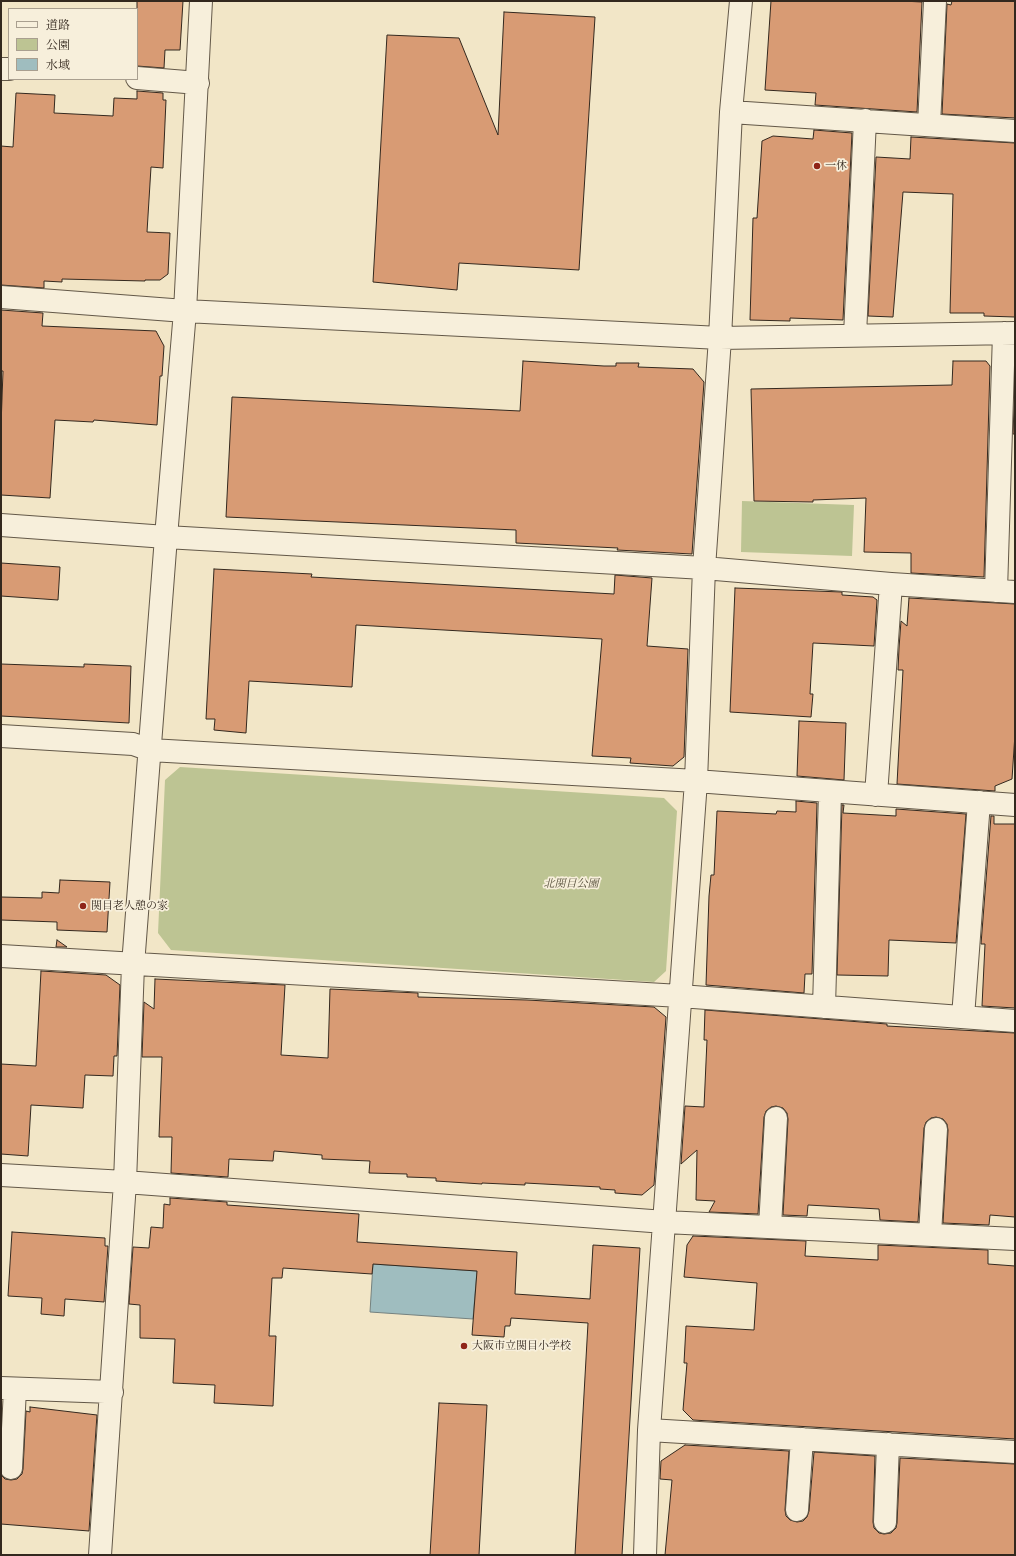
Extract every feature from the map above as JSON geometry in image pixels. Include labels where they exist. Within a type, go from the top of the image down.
[{"type":"street","points":[[100,1555],[125,1182],[133,965],[185,311],[198,83],[201,1]]},
{"type":"street","points":[[645,1555],[650,1430],[696,781],[704,568],[720,338],[731,112],[741,1]]},
{"type":"street","points":[[929,125],[935,1]]},
{"type":"street","points":[[138,78],[198,83]]},
{"type":"street","points":[[731,112],[1015,131]]},
{"type":"street","points":[[855,335],[865,120]]},
{"type":"street","points":[[1,297],[185,311],[720,338],[1010,333],[1006,591],[891,584],[704,568],[166,537],[1,525]]},
{"type":"street","points":[[876,795],[891,584]]},
{"type":"street","points":[[1,736],[133,744],[150,750],[696,781],[1015,805]]},
{"type":"street","points":[[824,1007],[830,792]]},
{"type":"street","points":[[963,1017],[980,802]]},
{"type":"street","points":[[1,956],[133,965],[680,996],[1015,1021]]},
{"type":"street","points":[[770,1227],[776,1118]]},
{"type":"street","points":[[930,1235],[936,1129]]},
{"type":"street","points":[[1,1175],[125,1182],[665,1222],[1015,1239]]},
{"type":"street","points":[[12,1468],[8,1388],[112,1392]]},
{"type":"street","points":[[650,1430],[1015,1452]]},
{"type":"street","points":[[797,1510],[802,1439]]},
{"type":"street","points":[[885,1522],[888,1444]]},
{"type":"green space","points":[[742,501],[854,505],[852,556],[741,552]]},
{"type":"green space","name":"北関目公園","points":[[180,767],[664,798],[677,811],[666,971],[654,982],[171,950],[158,933],[165,780]]},
{"type":"water","points":[[373,1264],[477,1271],[473,1319],[370,1312]]},
{"type":"building","points":[[137,1],[183,1],[180,50],[165,50],[164,68],[138,66]]},
{"type":"building","points":[[771,1],[922,2],[917,112],[815,105],[816,93],[765,90]]},
{"type":"building","points":[[952,1],[1015,1],[1015,118],[942,114],[947,4],[951,5]]},
{"type":"building","points":[[504,12],[595,17],[579,270],[459,263],[457,290],[373,282],[387,35],[459,38],[498,135]]},
{"type":"building","points":[[137,91],[163,93],[163,100],[166,100],[163,168],[151,167],[147,232],[170,233],[168,274],[160,280],[145,281],[62,279],[62,282],[44,281],[44,288],[1,285],[1,146],[13,147],[16,93],[55,95],[54,113],[113,116],[114,98],[137,99]]},
{"type":"building","points":[[814,130],[852,133],[843,320],[790,318],[790,321],[750,320],[753,218],[757,218],[762,141],[773,136],[813,139]]},
{"type":"building","points":[[911,137],[1015,143],[1015,317],[984,316],[984,313],[950,313],[953,194],[903,192],[893,317],[868,316],[876,157],[910,159]]},
{"type":"building","points":[[1,310],[43,313],[42,326],[156,331],[164,346],[162,376],[160,376],[157,425],[94,420],[93,422],[55,420],[50,498],[1,495],[3,371],[1,371]]},
{"type":"building","points":[[523,361],[604,366],[616,366],[616,363],[639,363],[638,367],[693,369],[704,382],[692,554],[617,550],[618,548],[516,543],[516,530],[226,517],[232,397],[520,411]]},
{"type":"building","points":[[953,361],[986,361],[990,366],[984,577],[911,573],[911,553],[864,552],[866,498],[813,500],[813,502],[754,501],[751,389],[952,385]]},
{"type":"building","points":[[1015,382],[1015,434],[1013,434]]},
{"type":"building","points":[[1,563],[60,567],[58,600],[1,596]]},
{"type":"building","points":[[214,569],[312,574],[311,577],[614,594],[615,575],[652,578],[647,646],[688,649],[684,757],[673,766],[630,763],[631,758],[592,756],[602,639],[356,625],[352,687],[249,681],[246,733],[214,730],[215,719],[206,719]]},
{"type":"building","points":[[735,588],[842,592],[842,595],[873,597],[877,600],[874,646],[813,643],[810,694],[813,694],[811,717],[730,712]]},
{"type":"building","points":[[909,598],[1015,604],[1015,734],[1012,779],[995,786],[995,791],[897,784],[903,670],[898,670],[899,648],[901,621],[907,626]]},
{"type":"building","points":[[1,664],[84,667],[84,664],[131,666],[129,723],[1,716]]},
{"type":"building","points":[[799,721],[846,723],[844,780],[797,776]]},
{"type":"building","points":[[796,801],[817,803],[812,974],[805,974],[804,993],[706,985],[709,896],[711,875],[714,875],[717,811],[776,814],[777,811],[796,812]]},
{"type":"building","points":[[842,805],[844,805],[843,813],[896,816],[896,809],[966,814],[956,943],[889,940],[888,976],[837,975]]},
{"type":"building","points":[[991,816],[994,816],[994,824],[1015,824],[1015,1008],[982,1006],[985,944],[981,944]]},
{"type":"building","name":"関目老人憩の家","points":[[60,880],[110,882],[107,932],[57,930],[57,922],[1,920],[1,897],[42,898],[42,892],[59,893]]},
{"type":"building","points":[[57,940],[67,947],[56,947]]},
{"type":"building","points":[[41,971],[106,975],[120,985],[117,1056],[114,1056],[113,1076],[85,1075],[83,1108],[31,1105],[28,1156],[1,1154],[1,1064],[36,1066]]},
{"type":"building","points":[[155,979],[285,985],[281,1055],[328,1058],[330,989],[418,993],[418,997],[527,1000],[654,1007],[666,1017],[654,1185],[642,1195],[615,1193],[615,1190],[600,1189],[600,1187],[525,1183],[525,1185],[482,1184],[436,1181],[436,1178],[407,1177],[407,1174],[369,1173],[370,1161],[322,1159],[322,1155],[274,1151],[273,1161],[229,1159],[228,1177],[171,1173],[172,1137],[159,1137],[162,1057],[142,1057],[144,1002],[154,1009]]},
{"type":"building","points":[[705,1010],[887,1024],[887,1026],[1015,1033],[1015,1217],[990,1215],[989,1225],[943,1223],[948,1130],[947,1124],[943,1119],[936,1117],[931,1118],[926,1122],[924,1128],[918,1222],[880,1220],[879,1209],[808,1205],[807,1216],[783,1215],[788,1119],[787,1113],[783,1108],[776,1106],[771,1107],[766,1111],[764,1117],[758,1214],[709,1212],[715,1201],[696,1200],[697,1150],[681,1164],[685,1106],[704,1107],[707,1040],[704,1040]]},
{"type":"building","points":[[170,1198],[227,1202],[227,1205],[359,1214],[357,1242],[517,1252],[515,1294],[590,1299],[593,1245],[640,1248],[622,1555],[575,1555],[588,1323],[511,1318],[510,1326],[505,1326],[504,1337],[472,1335],[477,1271],[373,1264],[372,1274],[283,1268],[282,1278],[272,1278],[269,1336],[276,1336],[273,1406],[214,1403],[215,1385],[173,1383],[175,1339],[140,1338],[140,1305],[129,1304],[133,1247],[149,1248],[151,1227],[163,1228],[164,1204],[170,1205]]},
{"type":"building","points":[[12,1232],[105,1238],[105,1246],[108,1246],[104,1302],[65,1299],[64,1316],[41,1314],[42,1298],[8,1296]]},
{"type":"building","points":[[693,1236],[806,1241],[805,1256],[878,1260],[878,1245],[988,1250],[988,1264],[1015,1266],[1015,1439],[693,1420],[683,1410],[687,1363],[684,1363],[686,1326],[754,1330],[757,1283],[684,1277],[687,1245]]},
{"type":"building","points":[[439,1403],[487,1405],[479,1555],[430,1555]]},
{"type":"building","points":[[30,1407],[97,1415],[89,1531],[1,1524],[1,1475],[5,1479],[11,1480],[17,1479],[22,1474],[26,1411],[30,1412]]},
{"type":"building","points":[[685,1445],[789,1451],[785,1510],[786,1516],[790,1520],[797,1522],[803,1521],[807,1517],[809,1511],[814,1452],[875,1456],[873,1522],[874,1528],[879,1533],[884,1534],[891,1533],[896,1528],[900,1458],[1015,1464],[1015,1555],[665,1555],[672,1480],[660,1479],[661,1461]]},
{"type":"place","name":"一休","points":[[817,166]]},
{"type":"place","name":"関目老人憩の家","points":[[83,906]]},
{"type":"place","name":"大阪市立関目小学校","points":[[464,1346]]}]
